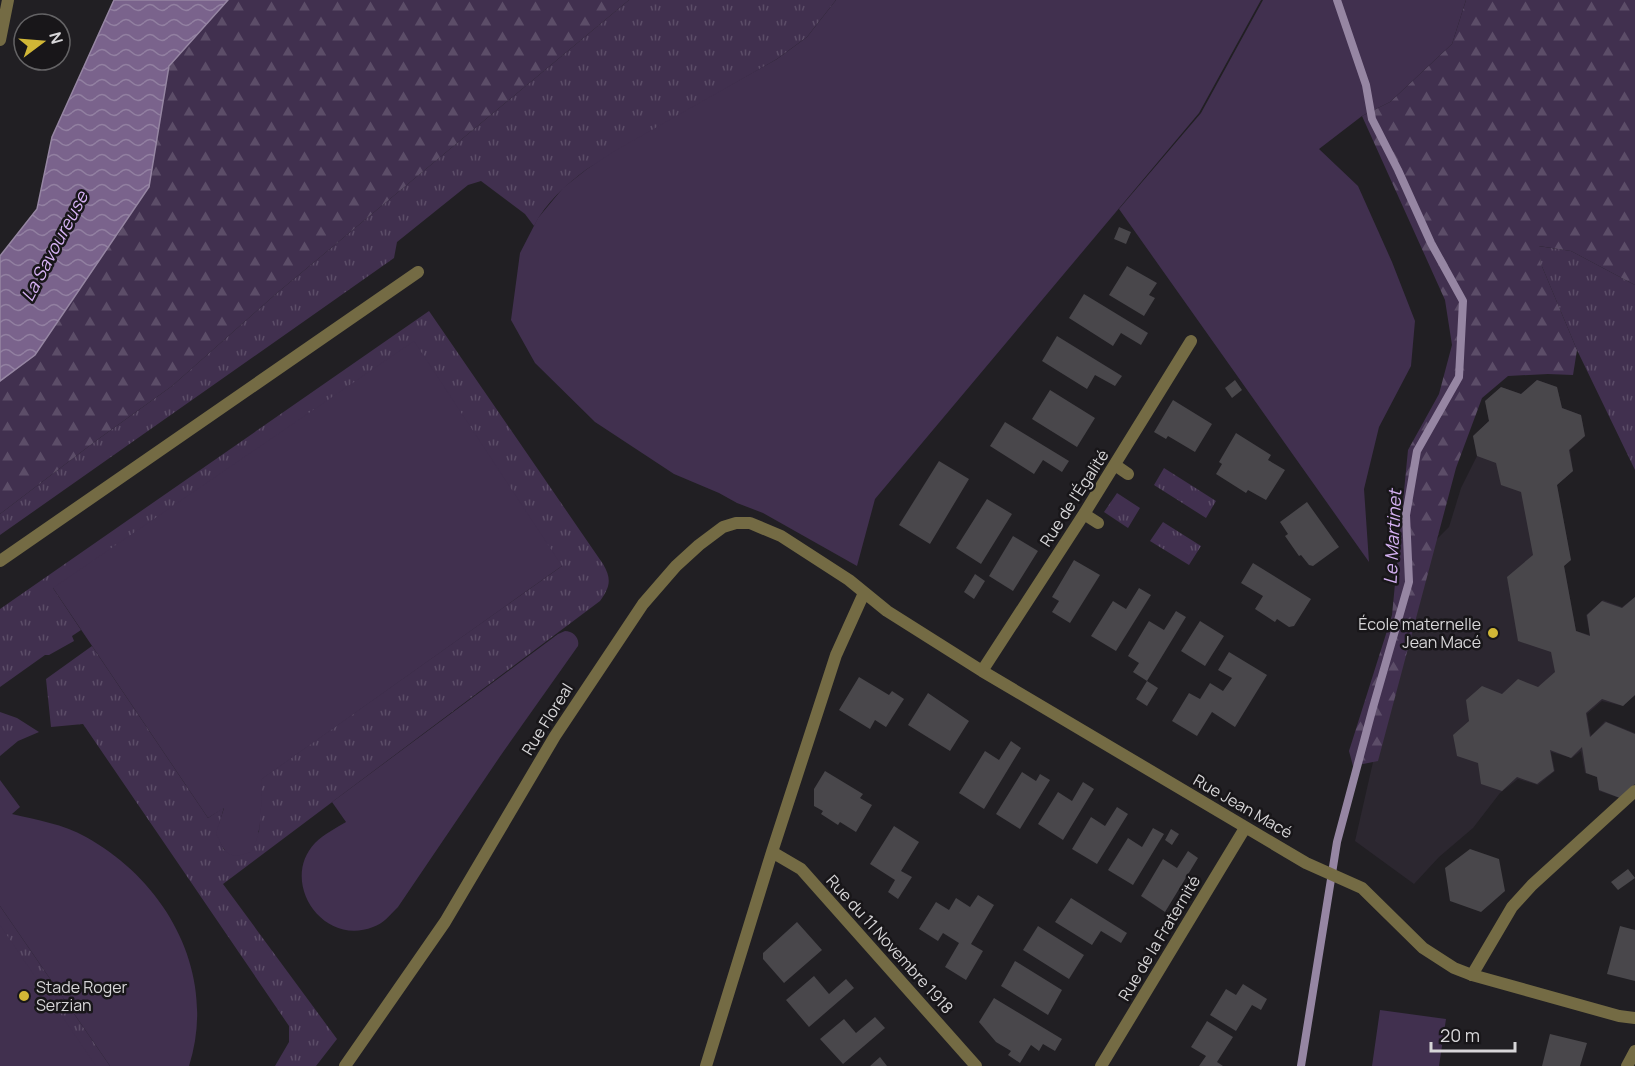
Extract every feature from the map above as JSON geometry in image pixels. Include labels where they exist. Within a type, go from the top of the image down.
[{"type":"street","points":[[0,40],[9,0]]},
{"type":"street","points":[[0,561],[418,272]]},
{"type":"street","name":"Rue de l'Égalité","points":[[982,670],[1084,514],[1191,341]]},
{"type":"street","points":[[1114,465],[1128,474]]},
{"type":"street","points":[[1084,514],[1098,523]]},
{"type":"street","name":"Rue Floreal","points":[[345,1066],[445,922],[555,736],[598,671],[643,604],[676,566],[723,527],[736,523],[750,523],[781,536],[849,580]]},
{"type":"street","name":"Rue Jean Macé","points":[[849,580],[887,611],[1245,828],[1317,868],[1362,888],[1423,948],[1454,968],[1619,1016],[1635,1018]]},
{"type":"street","points":[[706,1066],[836,655],[864,594]]},
{"type":"street","points":[[1472,975],[1512,907],[1532,885],[1635,791]]},
{"type":"street","name":"Rue de la Fraternité","points":[[1101,1066],[1245,828]]},
{"type":"street","name":"Rue du 11 Novembre 1918","points":[[772,852],[801,869],[976,1066]]},
{"type":"street","points":[[1628,1066],[1635,1051]]},
{"type":"shaded area","name":"École maternelle Jean Macé","points":[[1537,380],[1557,387],[1562,408],[1581,415],[1585,436],[1570,450],[1573,471],[1557,485],[1571,560],[1564,566],[1576,631],[1590,635],[1586,615],[1603,600],[1622,607],[1635,597],[1635,695],[1623,706],[1602,701],[1587,714],[1591,736],[1605,721],[1635,733],[1635,785],[1620,798],[1599,791],[1597,777],[1585,773],[1581,751],[1572,758],[1551,752],[1555,771],[1538,785],[1518,779],[1500,793],[1473,828],[1439,857],[1414,884],[1355,841],[1420,556],[1449,527],[1461,488],[1477,456],[1473,436],[1489,421],[1485,401],[1501,387],[1521,394]]},
{"type":"green space","points":[[225,0],[629,0],[277,293],[172,386],[0,514],[0,376],[176,42]]},
{"type":"green space","points":[[629,0],[836,0],[807,37],[777,59],[587,169],[557,195],[544,209],[534,226],[525,214],[481,181],[468,185],[397,242],[394,258],[0,535],[0,514],[172,386],[277,293]]},
{"type":"green space","points":[[836,0],[1261,0],[1199,113],[875,499],[857,566],[763,513],[674,474],[595,422],[535,363],[511,320],[520,253],[538,218],[563,188],[613,152],[777,59],[807,37]]},
{"type":"green space","points":[[1263,0],[1466,0],[1452,44],[1390,102],[1362,116],[1319,149],[1358,186],[1415,321],[1411,366],[1379,427],[1364,489],[1369,562],[1119,209],[1201,113]]},
{"type":"green space","points":[[1466,0],[1635,0],[1635,285],[1571,251],[1539,246],[1541,264],[1577,350],[1573,375],[1508,376],[1482,398],[1456,468],[1378,761],[1353,766],[1349,751],[1392,615],[1408,450],[1439,394],[1452,345],[1445,300],[1362,116],[1390,102],[1452,44]]},
{"type":"green space","points":[[1538,246],[1571,251],[1635,285],[1635,470],[1577,350],[1541,264]]},
{"type":"green space","points":[[429,311],[603,564],[609,583],[600,601],[223,884],[337,1039],[316,1066],[275,1066],[289,1042],[289,1026],[83,724],[51,727],[46,679],[92,646],[208,818],[224,807],[217,833],[224,850],[259,832],[261,779],[562,566],[53,588],[81,630],[72,636],[74,641],[45,655],[0,687],[0,609]]},
{"type":"green space","points":[[414,341],[562,566],[262,779],[260,826],[255,844],[251,852],[232,855],[222,846],[216,833],[224,808],[208,818],[53,588]]},
{"type":"green space","points":[[1164,468],[1216,501],[1206,518],[1154,485]]},
{"type":"green space","points":[[1117,493],[1140,508],[1128,528],[1104,512]]},
{"type":"green space","points":[[1163,522],[1201,546],[1189,565],[1150,541]]},
{"type":"green space","points":[[565,631],[575,636],[578,646],[398,907],[377,926],[354,931],[337,928],[323,919],[311,907],[304,892],[302,875],[305,858],[315,843],[346,822],[332,802]]},
{"type":"green space","points":[[0,712],[17,718],[39,732],[18,741],[0,756]]},
{"type":"green space","points":[[0,780],[20,807],[12,814],[40,820],[86,837],[115,856],[140,879],[162,905],[179,934],[191,965],[197,998],[196,1032],[189,1066],[110,1066],[0,906]]},
{"type":"green space","name":"Stade Roger Serzian","points":[[0,906],[110,1066],[0,1066]]},
{"type":"green space","name":"Stade Roger Serzian","points":[[0,925],[96,1066],[0,1066]]},
{"type":"green space","points":[[1380,1010],[1446,1019],[1439,1066],[1372,1066]]},
{"type":"water","name":"La Savoureuse","points":[[114,0],[228,0],[169,66],[149,187],[35,355],[0,381],[0,256],[37,209],[52,137]]},
{"type":"building","points":[[1119,227],[1131,232],[1126,244],[1114,239]]},
{"type":"building","points":[[1127,266],[1157,283],[1149,295],[1155,298],[1144,316],[1109,295]]},
{"type":"building","points":[[1084,294],[1148,333],[1141,345],[1121,333],[1113,346],[1069,318]]},
{"type":"building","points":[[1057,336],[1122,376],[1115,386],[1095,375],[1087,389],[1042,361]]},
{"type":"building","points":[[1235,380],[1242,390],[1232,398],[1225,388]]},
{"type":"building","points":[[1537,380],[1557,387],[1562,408],[1581,415],[1585,436],[1569,450],[1573,471],[1557,485],[1571,560],[1564,566],[1576,631],[1590,636],[1587,615],[1602,601],[1622,608],[1635,597],[1635,695],[1623,706],[1602,699],[1586,713],[1590,737],[1606,722],[1635,734],[1635,784],[1620,798],[1599,790],[1597,777],[1586,773],[1582,747],[1571,758],[1550,750],[1554,771],[1537,784],[1517,777],[1502,791],[1481,784],[1478,763],[1457,756],[1453,735],[1469,721],[1466,700],[1482,686],[1502,694],[1518,679],[1538,687],[1555,672],[1551,652],[1518,641],[1507,577],[1533,555],[1521,492],[1501,485],[1496,463],[1477,456],[1473,436],[1489,421],[1485,401],[1501,387],[1521,394]]},
{"type":"building","points":[[1050,390],[1095,418],[1077,447],[1032,419]]},
{"type":"building","points":[[1173,400],[1212,424],[1195,452],[1168,436],[1166,439],[1154,432]]},
{"type":"building","points":[[1005,422],[1069,461],[1062,472],[1043,460],[1034,474],[990,446]]},
{"type":"building","points":[[1236,433],[1271,455],[1268,460],[1285,470],[1266,500],[1248,490],[1246,493],[1216,474],[1222,464],[1219,462]]},
{"type":"building","points":[[939,461],[969,479],[930,544],[899,525]]},
{"type":"building","points":[[987,499],[1012,514],[981,564],[956,548]]},
{"type":"building","points":[[1307,502],[1339,547],[1313,566],[1309,565],[1301,555],[1299,556],[1285,536],[1288,534],[1280,522]]},
{"type":"building","points":[[1013,536],[1038,551],[1013,591],[989,576]]},
{"type":"building","points":[[1074,560],[1100,575],[1070,623],[1052,612],[1059,601],[1052,597]]},
{"type":"building","points":[[1253,563],[1311,599],[1294,626],[1289,627],[1277,619],[1275,622],[1255,609],[1263,596],[1241,583]]},
{"type":"building","points":[[975,574],[985,581],[974,599],[964,592]]},
{"type":"building","points":[[1139,588],[1151,595],[1116,651],[1091,636],[1113,601],[1126,609]]},
{"type":"building","points":[[1176,611],[1186,617],[1147,681],[1133,672],[1139,663],[1128,656],[1149,621],[1164,630]]},
{"type":"building","points":[[1200,621],[1224,636],[1205,666],[1181,651]]},
{"type":"building","points":[[1229,652],[1267,675],[1235,727],[1212,712],[1197,736],[1172,721],[1189,693],[1200,699],[1210,683],[1223,691],[1232,678],[1218,670]]},
{"type":"building","points":[[859,677],[889,695],[892,691],[904,699],[886,727],[875,720],[870,729],[839,710]]},
{"type":"building","points":[[1147,681],[1158,688],[1147,706],[1136,699]]},
{"type":"building","points":[[928,693],[969,721],[950,751],[908,725]]},
{"type":"building","points":[[1011,741],[1021,748],[984,809],[959,793],[985,751],[999,760]]},
{"type":"building","points":[[825,771],[863,794],[860,798],[872,805],[856,832],[840,822],[838,825],[821,814],[823,811],[814,806],[814,789]]},
{"type":"building","points":[[1022,772],[1036,781],[1040,774],[1050,780],[1020,829],[996,814]]},
{"type":"building","points":[[1083,782],[1094,789],[1063,840],[1038,824],[1058,792],[1072,801]]},
{"type":"building","points":[[1117,807],[1128,814],[1097,864],[1072,849],[1091,817],[1105,826]]},
{"type":"building","points":[[894,826],[919,842],[901,871],[912,877],[898,899],[888,892],[895,880],[870,864]]},
{"type":"building","points":[[1153,828],[1164,834],[1133,885],[1108,870],[1128,838],[1142,847]]},
{"type":"building","points":[[1171,829],[1179,834],[1172,845],[1165,840]]},
{"type":"building","points":[[1470,849],[1499,859],[1505,891],[1481,912],[1450,901],[1445,868]]},
{"type":"building","points":[[1188,851],[1198,858],[1165,912],[1141,896],[1163,859],[1177,868]]},
{"type":"building","points":[[1628,869],[1635,878],[1618,890],[1611,882]]},
{"type":"building","points":[[978,895],[994,905],[971,944],[983,951],[966,980],[945,967],[959,943],[943,933],[938,941],[919,929],[936,902],[949,910],[956,898],[970,907]]},
{"type":"building","points":[[1071,898],[1127,933],[1121,943],[1101,931],[1092,945],[1055,922]]},
{"type":"building","points":[[797,922],[822,950],[784,983],[763,959],[763,953]]},
{"type":"building","points":[[1038,926],[1084,955],[1069,979],[1023,950]]},
{"type":"building","points":[[1620,926],[1635,930],[1635,981],[1607,974]]},
{"type":"building","points":[[1015,961],[1062,990],[1048,1015],[1001,986]]},
{"type":"building","points":[[814,976],[829,994],[846,979],[854,988],[809,1027],[786,1000]]},
{"type":"building","points":[[1243,984],[1267,999],[1261,1010],[1252,1005],[1236,1031],[1210,1015],[1226,989],[1236,995]]},
{"type":"building","points":[[994,998],[1062,1039],[1055,1051],[1043,1044],[1039,1051],[1031,1045],[1020,1063],[1008,1055],[1011,1051],[996,1042],[979,1022]]},
{"type":"building","points":[[875,1017],[885,1028],[843,1064],[820,1039],[844,1019],[856,1033]]},
{"type":"building","points":[[1207,1021],[1233,1037],[1217,1062],[1223,1066],[1199,1066],[1206,1056],[1191,1047]]},
{"type":"building","points":[[1550,1034],[1587,1043],[1580,1066],[1542,1066]]},
{"type":"building","points":[[880,1057],[887,1066],[870,1066]]},
{"type":"waterway","name":"Le Martinet","points":[[1301,1066],[1337,842],[1409,582],[1406,515],[1417,451],[1459,377],[1463,301],[1431,243],[1372,119],[1366,85],[1337,0]]},
{"type":"place","name":"École maternelle Jean Macé","points":[[1493,633]]},
{"type":"place","name":"Stade Roger Serzian","points":[[24,996]]}]
